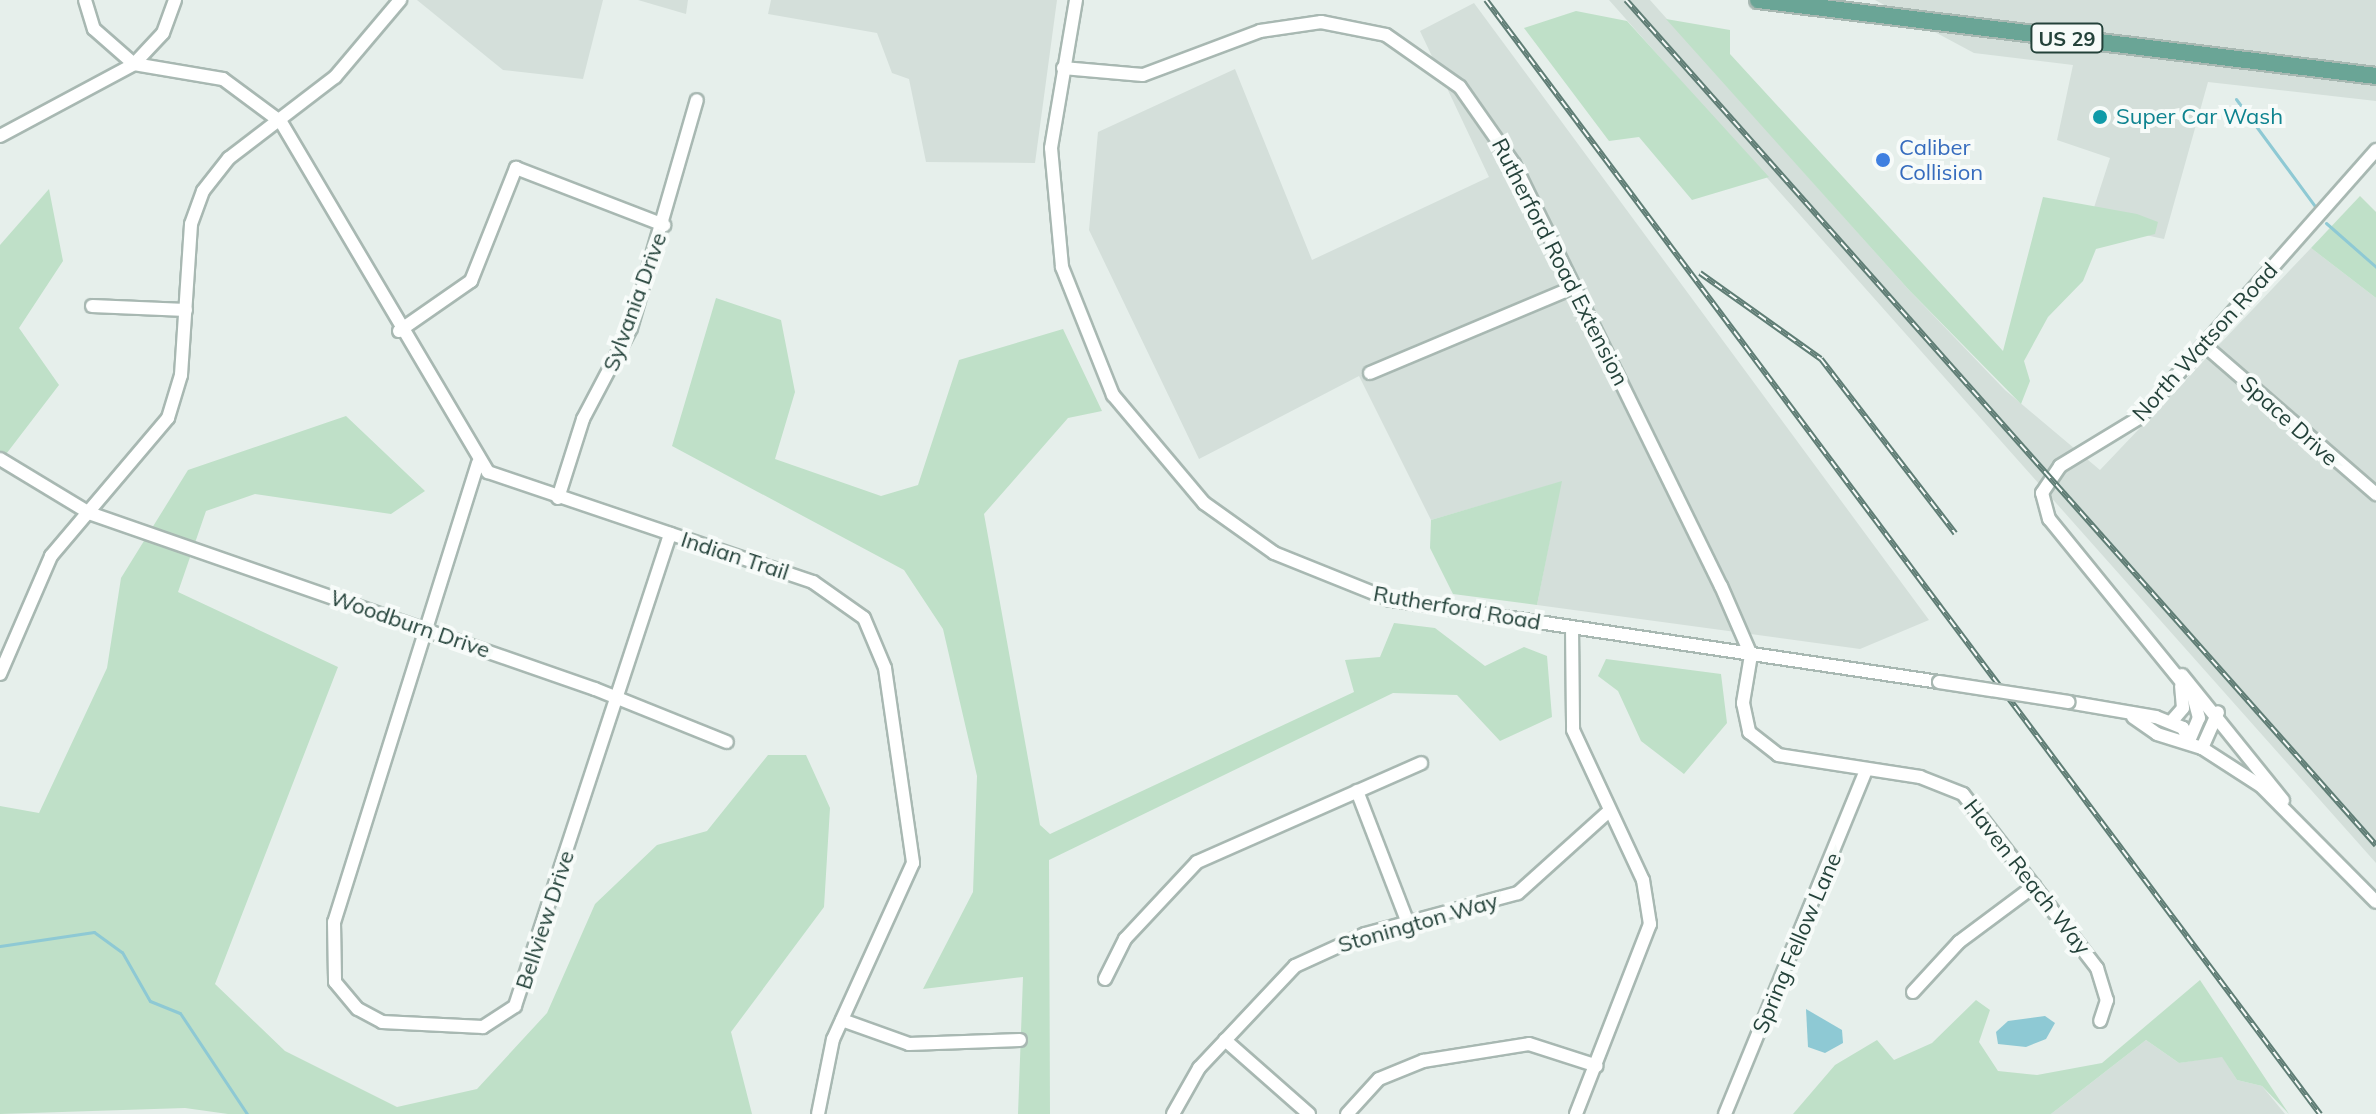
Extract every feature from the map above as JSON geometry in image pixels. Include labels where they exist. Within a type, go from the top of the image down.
[{"type":"main road","name":"US 29","points":[[1758,0],[2376,76]]},
{"type":"street","points":[[85,0],[94,29],[134,64],[217,75],[281,122],[478,463]]},
{"type":"street","points":[[0,136],[134,64],[163,33],[175,0]]},
{"type":"street","points":[[1,670],[46,565],[168,418],[181,375],[191,224],[203,191],[229,158],[281,122],[335,77],[400,0]]},
{"type":"street","name":"Rutherford Road","points":[[1076,0],[1051,148],[1062,267],[1101,374],[1171,471],[1237,529],[1353,589],[1572,627],[2068,702],[2171,722],[2189,741]]},
{"type":"street","name":"Rutherford Road Extension","points":[[1063,68],[1143,75],[1299,23],[1386,35],[1437,66],[1482,113],[1575,287],[1751,655]]},
{"type":"street","name":"Sylvania Drive","points":[[558,498],[583,419],[631,328],[664,225],[697,100]]},
{"type":"street","name":"North Watson Road","points":[[2289,809],[2218,712],[2173,669],[2049,519],[2042,493],[2060,466],[2132,425],[2376,150]]},
{"type":"street","points":[[399,331],[471,281],[516,168],[664,225]]},
{"type":"street","points":[[1370,373],[1575,287]]},
{"type":"street","points":[[92,306],[186,310]]},
{"type":"street","name":"Space Drive","points":[[2204,345],[2376,494]]},
{"type":"street","name":"Woodburn Drive","points":[[0,459],[89,513],[422,628],[727,742]]},
{"type":"street","name":"Indian Trail","points":[[478,463],[558,498],[830,589],[864,618],[878,647],[913,863],[842,1020],[818,1114]]},
{"type":"street","name":"Bellview Drive","points":[[478,463],[352,845],[330,946],[339,989],[382,1022],[483,1027],[511,1012],[670,534]]},
{"type":"street","points":[[1572,627],[1573,730],[1643,880],[1650,924],[1576,1114]]},
{"type":"street","name":"Haven Reach Way","points":[[1751,655],[1744,711],[1757,741],[1778,755],[1920,777],[1963,794],[2105,985],[2100,1021]]},
{"type":"street","name":"North Watson Road","points":[[2171,722],[2185,699],[2173,669]]},
{"type":"street","name":"North Watson Road","points":[[2173,669],[2199,712],[2189,741]]},
{"type":"street","points":[[2202,748],[2218,712]]},
{"type":"street","name":"Rutherford Road","points":[[2133,717],[2157,734],[2189,741],[2202,748],[2289,809],[2376,902]]},
{"type":"street","points":[[1105,979],[1125,939],[1197,862],[1421,763]]},
{"type":"street","name":"Spring Fellow Lane","points":[[1725,1114],[1866,771]]},
{"type":"street","points":[[1357,791],[1408,923]]},
{"type":"street","name":"Stonington Way","points":[[1173,1114],[1225,1040],[1307,958],[1408,923],[1518,893],[1609,811]]},
{"type":"street","points":[[1913,992],[1959,942],[2034,886]]},
{"type":"street","points":[[842,1020],[909,1044],[1020,1040]]},
{"type":"street","points":[[1225,1040],[1309,1114]]},
{"type":"street","points":[[1347,1114],[1379,1079],[1423,1061],[1529,1044],[1597,1066]]},
{"type":"shaded area","points":[[417,0],[603,0],[583,79],[503,70]]},
{"type":"shaded area","points":[[638,0],[688,0],[686,14]]},
{"type":"shaded area","points":[[771,0],[1057,0],[1035,163],[926,162],[909,79],[892,73],[877,33],[768,14]]},
{"type":"shaded area","points":[[1609,0],[1650,0],[1909,290],[2005,390],[2100,470],[2311,248],[2376,298],[2376,863]]},
{"type":"shaded area","points":[[1875,0],[2376,0],[2376,101],[2208,82],[2164,239],[2089,223],[2110,158],[2057,140],[2073,65],[1974,53]]},
{"type":"shaded area","points":[[1474,3],[1929,620],[1860,649],[1537,605],[1561,482],[1431,520],[1359,376],[1199,459],[1089,230],[1098,132],[1235,69],[1312,260],[1489,177],[1420,31]]},
{"type":"shaded area","points":[[2146,1040],[2179,1063],[2222,1056],[2237,1080],[2262,1086],[2285,1114],[2051,1114]]},
{"type":"green space","points":[[1576,11],[1627,21],[1769,177],[1692,200],[1639,137],[1609,141],[1524,28]]},
{"type":"green space","points":[[1666,19],[1730,30],[1730,54],[2003,351],[2043,197],[2137,214],[2158,222],[2155,234],[2096,249],[2083,281],[2048,317],[2024,361],[2030,381],[2021,404],[1909,290]]},
{"type":"green space","points":[[49,189],[63,261],[19,328],[59,385],[0,462],[0,245]]},
{"type":"green space","points":[[2360,196],[2376,212],[2376,298],[2311,248]]},
{"type":"green space","points":[[716,298],[781,320],[795,392],[775,459],[881,496],[918,485],[959,360],[1063,329],[1102,411],[1068,418],[984,514],[1040,825],[1050,834],[1354,692],[1345,660],[1380,657],[1394,623],[1435,628],[1485,666],[1524,647],[1547,656],[1552,717],[1500,741],[1457,695],[1393,693],[1049,860],[1050,1114],[1018,1114],[1023,977],[923,989],[973,892],[977,776],[943,629],[904,570],[672,446]]},
{"type":"green space","points":[[346,416],[425,491],[391,514],[255,494],[206,511],[178,592],[338,667],[215,984],[285,1051],[397,1107],[477,1089],[547,1013],[595,904],[657,845],[707,831],[768,755],[806,755],[830,808],[824,907],[731,1032],[752,1114],[228,1114],[185,1108],[0,1114],[0,806],[39,813],[107,668],[121,578],[188,470]]},
{"type":"green space","points":[[1562,481],[1537,605],[1453,594],[1430,548],[1431,520]]},
{"type":"green space","points":[[1606,659],[1721,674],[1727,723],[1684,774],[1641,741],[1618,691],[1598,676]]},
{"type":"green space","points":[[2200,980],[2289,1114],[2262,1086],[2237,1080],[2222,1057],[2179,1063],[2146,1040],[2051,1114],[1793,1114],[1835,1065],[1877,1040],[1894,1060],[1932,1043],[1976,1000],[1990,1010],[1979,1042],[1998,1071],[2037,1075],[2102,1063]]},
{"type":"water","points":[[1806,1009],[1842,1030],[1843,1043],[1825,1053],[1808,1047]]},
{"type":"water","points":[[2045,1016],[2055,1023],[2046,1039],[2026,1047],[1998,1044],[1996,1032],[2008,1021]]},
{"type":"waterway","points":[[2236,99],[2317,209]]},
{"type":"waterway","points":[[2326,223],[2376,267]]},
{"type":"waterway","points":[[0,946],[94,932],[122,952],[150,1001],[180,1013],[247,1114]]},
{"type":"railway","points":[[1486,0],[2320,1114]]},
{"type":"railway","points":[[1626,0],[2376,845]]},
{"type":"railway","points":[[1700,273],[1821,359],[1955,533]]},
{"type":"place","name":"Super Car Wash","points":[[2100,117]]},
{"type":"place","name":"Caliber Collision","points":[[1883,160]]}]
